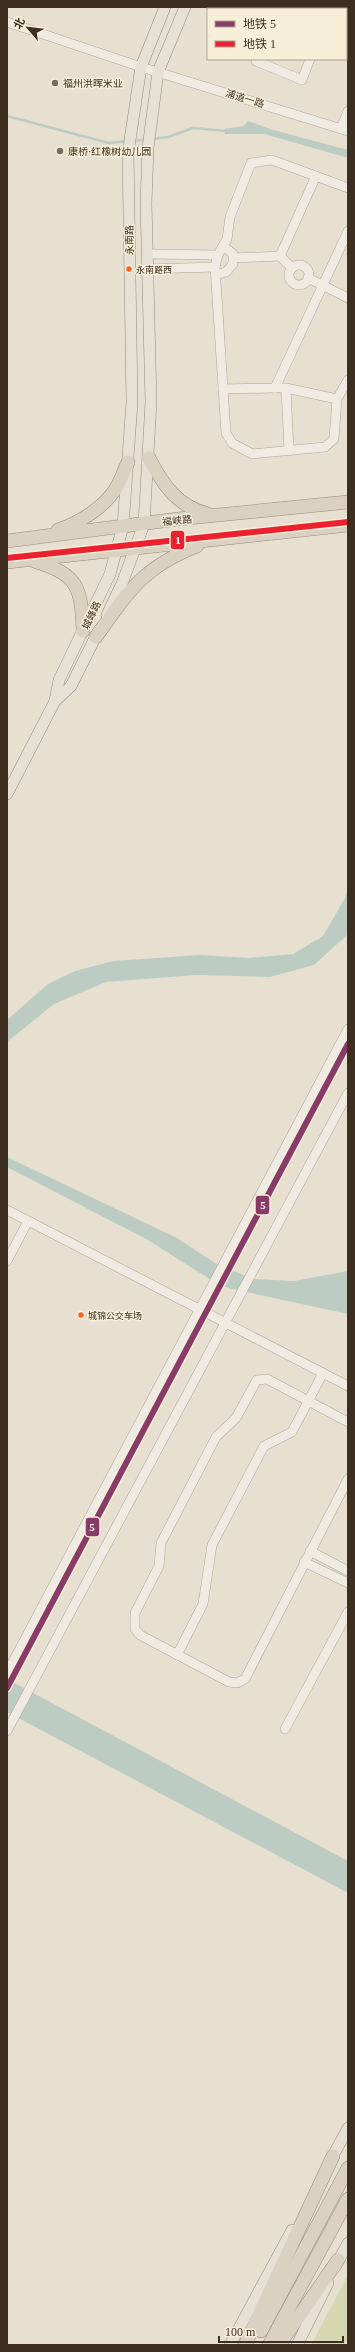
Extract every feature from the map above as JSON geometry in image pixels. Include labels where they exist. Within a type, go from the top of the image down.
[{"type":"highway","points":[[149,458],[162,482],[173,496],[197,511],[215,516]]},
{"type":"highway","points":[[38,538],[65,528],[82,519],[105,501],[116,488],[128,462]]},
{"type":"highway","name":"福峡路","points":[[8,541],[123,526],[348,502]]},
{"type":"highway","points":[[238,514],[239,536]]},
{"type":"highway","points":[[8,541],[9,562],[118,552],[135,548],[348,525]]},
{"type":"highway","points":[[96,637],[140,579],[163,562],[214,539]]},
{"type":"highway","points":[[30,560],[62,572],[72,580],[78,589],[82,601],[83,631]]},
{"type":"highway","points":[[245,2345],[333,2156]]},
{"type":"highway","points":[[254,2345],[348,2168]]},
{"type":"highway","points":[[269,2345],[348,2199]]},
{"type":"highway","points":[[279,2345],[338,2260]]},
{"type":"main road","name":"永南路","points":[[123,526],[132,402],[128,152],[141,67],[165,7]]},
{"type":"main road","name":"城峰路","points":[[7,794],[56,701],[71,686],[96,637],[109,610],[144,524],[149,458],[151,402],[148,269],[148,148],[158,72],[185,7]]},
{"type":"main road","name":"城峰路","points":[[56,701],[59,680],[96,604],[118,552],[123,526]]},
{"type":"main road","points":[[96,604],[109,610]]},
{"type":"main road","points":[[230,2345],[348,2128]]},
{"type":"main road","points":[[297,2345],[338,2260],[348,2243]]},
{"type":"street","name":"浦道一路","points":[[7,22],[141,67],[344,130]]},
{"type":"street","points":[[256,60],[302,80],[310,60]]},
{"type":"street","points":[[344,130],[348,111]]},
{"type":"street","points":[[348,188],[272,160],[251,163],[230,217],[229,231],[218,254],[216,271],[226,434],[232,443],[252,454],[325,447],[334,439],[337,399],[348,380]]},
{"type":"street","points":[[280,256],[316,176]]},
{"type":"street","points":[[275,388],[348,232]]},
{"type":"street","points":[[148,269],[216,271],[230,269],[234,258],[230,251],[223,246]]},
{"type":"street","points":[[148,254],[218,254]]},
{"type":"street","points":[[234,258],[280,256],[292,268]]},
{"type":"street","points":[[298,265],[304,267],[308,272],[308,278],[301,284],[295,284],[289,277],[292,268],[298,265]]},
{"type":"street","points":[[308,278],[348,298]]},
{"type":"street","points":[[223,389],[286,388],[337,399]]},
{"type":"street","points":[[286,388],[289,450]]},
{"type":"street","points":[[7,1673],[223,1262],[348,1029]]},
{"type":"street","points":[[7,1731],[348,1093]]},
{"type":"street","points":[[7,1210],[198,1310],[348,1386]]},
{"type":"street","points":[[7,1261],[28,1221]]},
{"type":"street","points":[[177,1654],[203,1604],[212,1545],[264,1446],[292,1432],[323,1373]]},
{"type":"street","points":[[348,1422],[267,1379],[257,1380],[236,1418],[216,1437],[162,1543],[159,1566],[134,1612],[135,1629],[140,1635],[229,1682],[237,1683],[245,1679],[348,1478]]},
{"type":"street","points":[[310,1551],[348,1571]]},
{"type":"street","points":[[304,1562],[348,1583]]},
{"type":"street","points":[[285,1729],[348,1612]]},
{"type":"green space","points":[[348,2275],[348,2338],[344,2345],[311,2345]]},
{"type":"shaded area","points":[[248,121],[270,129],[348,150],[348,158],[264,134],[225,134],[224,129],[244,126]]},
{"type":"shaded area","points":[[348,888],[348,934],[314,965],[270,977],[196,975],[106,982],[54,1004],[7,1042],[7,1020],[48,984],[75,971],[113,961],[200,955],[249,958],[293,954],[323,936],[345,898]]},
{"type":"shaded area","points":[[7,1157],[177,1238],[215,1263],[253,1279],[294,1281],[348,1271],[348,1314],[228,1288],[211,1280],[148,1240],[7,1167]]},
{"type":"shaded area","points":[[7,1679],[348,1861],[348,1893],[7,1712]]},
{"type":"waterway","points":[[7,116],[109,143],[127,141]]},
{"type":"waterway","points":[[152,139],[168,137],[193,128],[227,131]]},
{"type":"waterway","points":[[134,141],[147,139]]},
{"type":"metro line","name":"1","points":[[7,558],[348,522]]},
{"type":"metro line","name":"5","points":[[7,1688],[348,1044]]},
{"type":"place","name":"福州洪晖米业","points":[[55,83]]},
{"type":"place","name":"康桥·红橡树幼儿园","points":[[60,151]]},
{"type":"place","name":"永南路西","points":[[129,269]]},
{"type":"place","name":"城锦公交车场","points":[[81,1315]]}]
